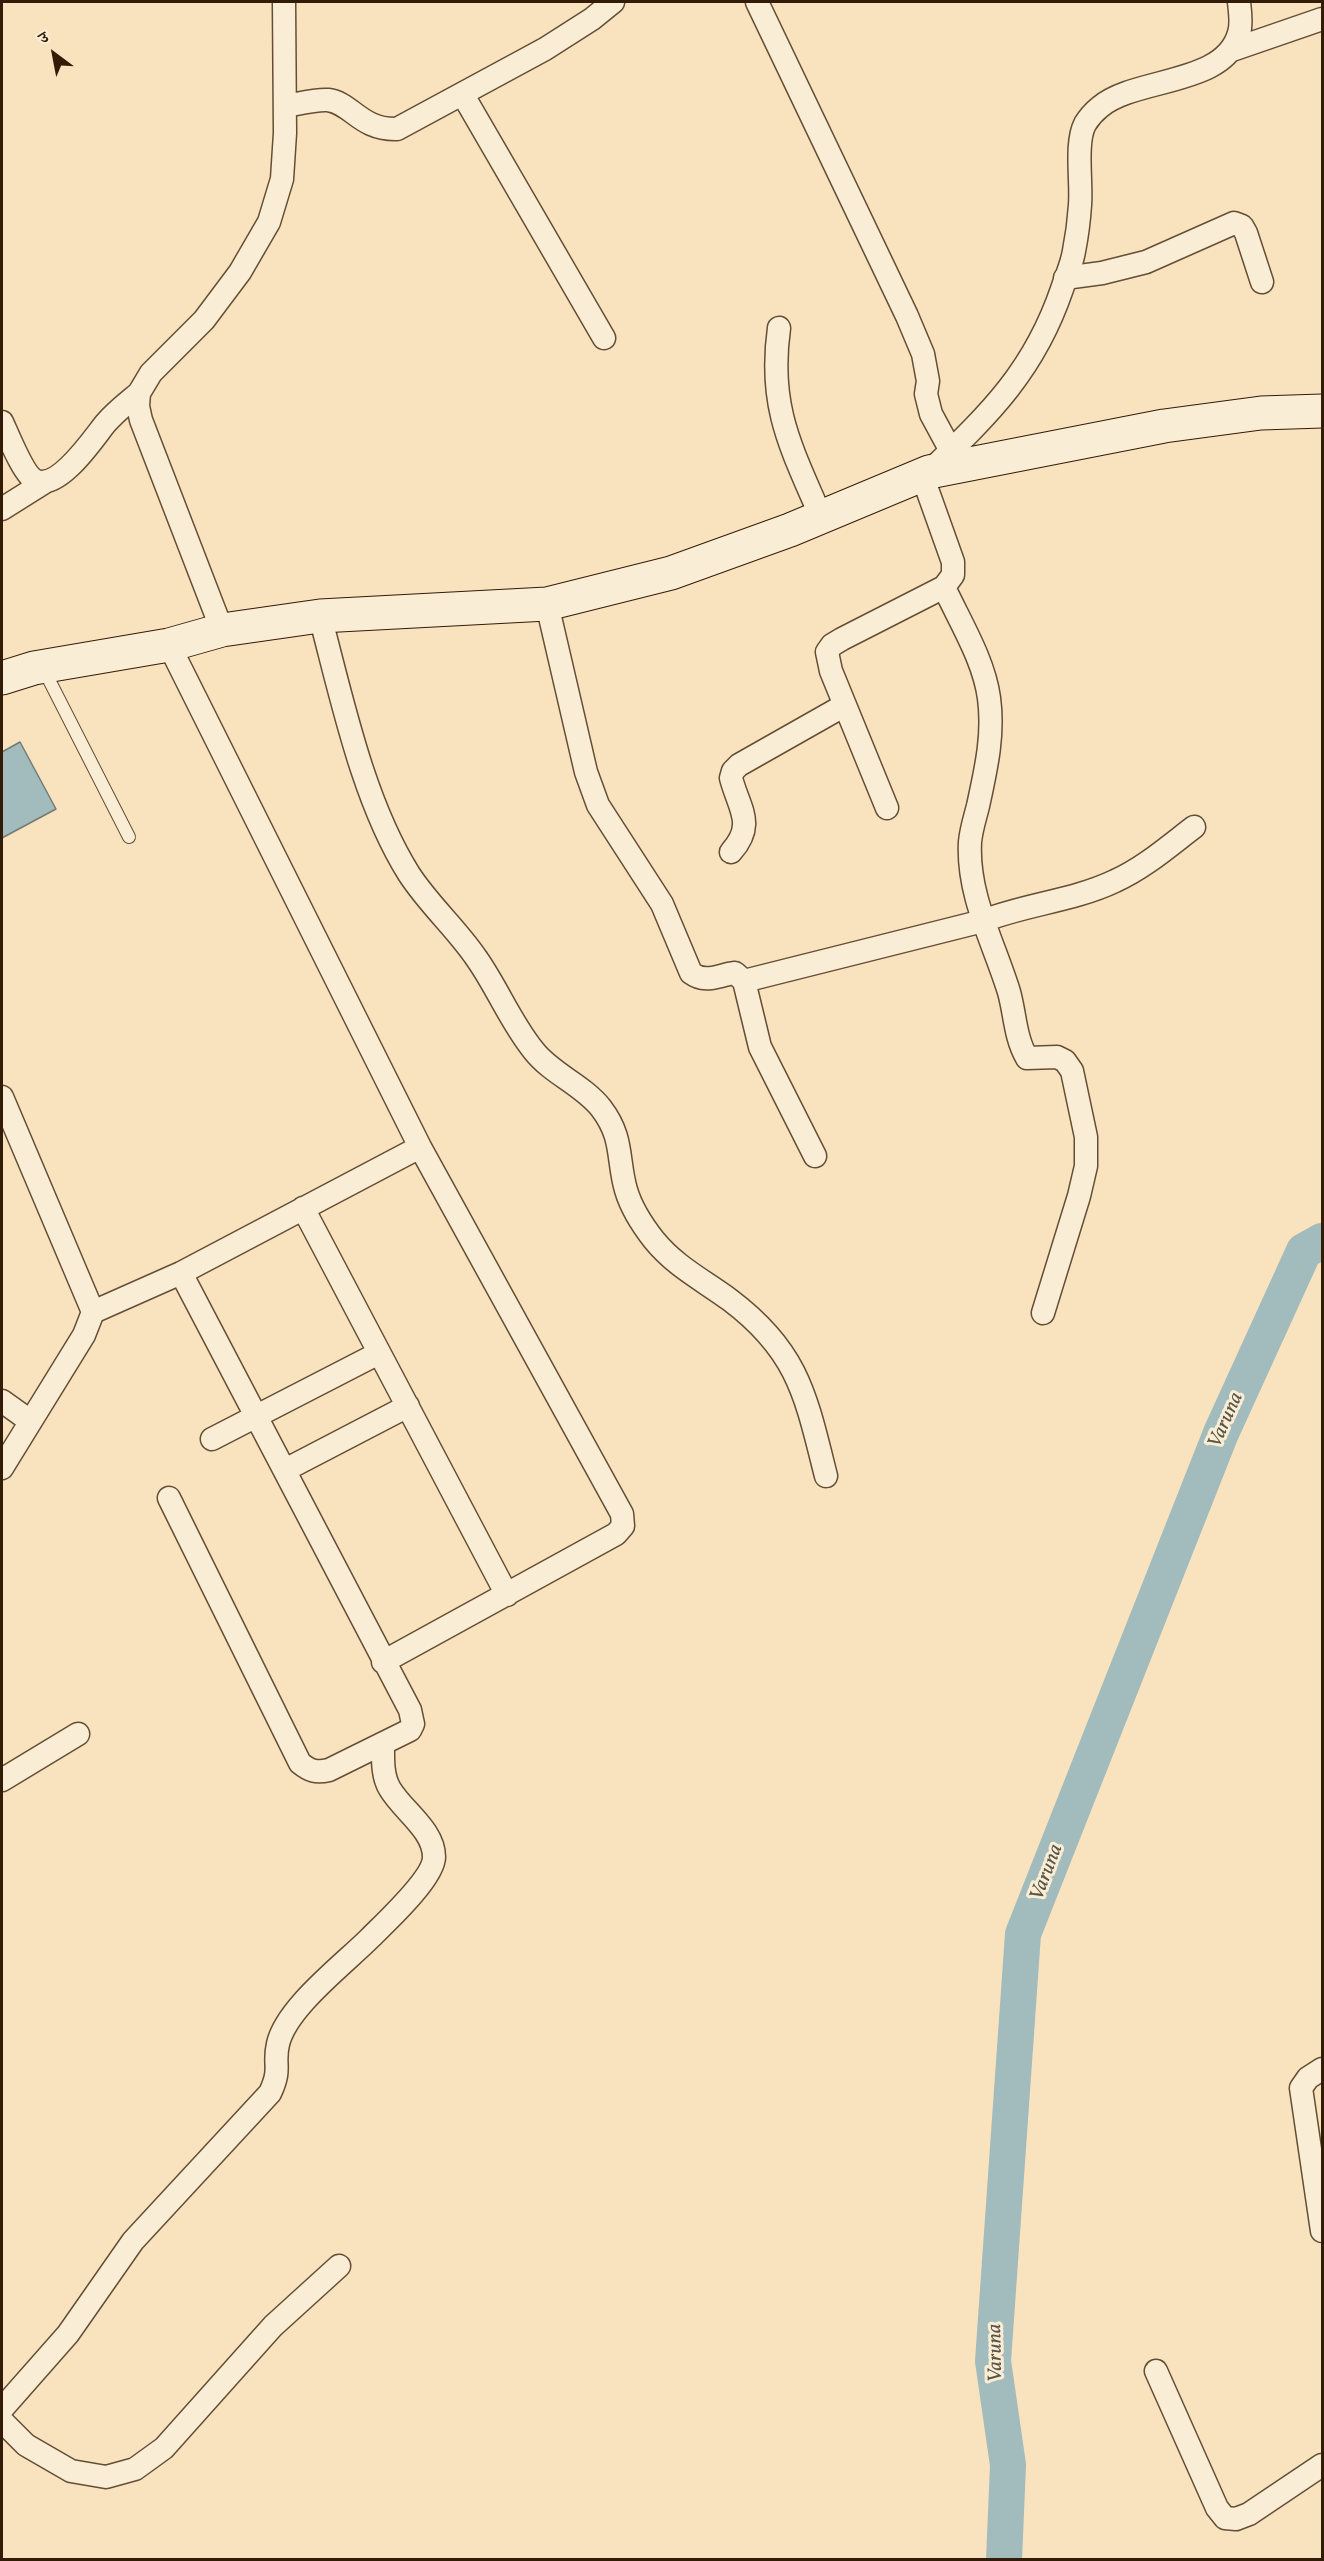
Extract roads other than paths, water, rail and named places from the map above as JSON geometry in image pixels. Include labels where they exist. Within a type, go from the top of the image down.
[{"type":"street","points":[[2,509],[76,462],[119,409],[139,393],[151,373],[204,320],[240,272],[269,222],[282,179],[285,106],[284,2]]},
{"type":"street","points":[[285,106],[330,100],[368,124],[383,130],[398,129],[570,34],[613,2]]},
{"type":"street","points":[[757,2],[907,316],[923,354],[928,381],[927,394],[932,414],[934,466],[953,562],[953,575],[944,588],[832,645],[827,652],[845,705],[887,808]]},
{"type":"street","points":[[1232,50],[1240,32],[1239,2]]},
{"type":"street","points":[[934,466],[1012,387],[1035,352],[1074,253],[1080,207],[1081,140],[1085,124],[1099,107],[1116,96],[1187,75],[1216,63],[1232,50],[1323,19]]},
{"type":"street","points":[[463,95],[604,338]]},
{"type":"street","points":[[1065,278],[1102,273],[1146,262],[1234,223],[1242,226],[1246,233],[1262,282]]},
{"type":"street","points":[[779,328],[774,362],[776,389],[783,423],[821,517]]},
{"type":"street","points":[[139,393],[138,406],[141,420],[222,630]]},
{"type":"street","points":[[2,678],[42,667],[168,645],[222,630],[320,616],[547,604],[671,573],[821,517],[934,466],[1164,426],[1261,413],[1323,411]]},
{"type":"street","points":[[2,422],[27,472],[36,481],[45,482]]},
{"type":"street","points":[[944,588],[980,667],[989,695],[991,724],[989,756],[970,843],[976,893],[983,921],[1008,991],[1021,1049],[1027,1058],[1058,1058],[1065,1061],[1072,1071],[1086,1137],[1086,1166],[1080,1196],[1043,1313]]},
{"type":"street","points":[[547,604],[586,772],[598,805],[662,904],[691,973],[699,979],[709,980],[735,973],[744,981],[760,1047],[815,1156]]},
{"type":"street","points":[[320,616],[356,747],[384,826],[410,875],[461,935],[491,980],[519,1031],[537,1054],[600,1107],[618,1140],[626,1191],[652,1238],[674,1262],[744,1311],[769,1333],[790,1361],[805,1393],[826,1476]]},
{"type":"street","points":[[168,645],[420,1147],[622,1514],[623,1526],[616,1534],[383,1662]]},
{"type":"street","points":[[730,852],[742,838],[745,823],[734,788],[733,771],[739,765],[845,705]]},
{"type":"street","points":[[744,981],[983,921],[1007,911],[1062,899],[1115,881],[1146,863],[1194,826]]},
{"type":"street","points":[[2,1097],[93,1312],[84,1335],[2,1468]]},
{"type":"street","points":[[93,1312],[181,1273],[420,1147]]},
{"type":"street","points":[[303,1208],[507,1595]]},
{"type":"street","points":[[169,1497],[300,1762],[308,1770],[317,1772],[330,1770],[410,1730],[413,1724],[410,1710],[181,1273]]},
{"type":"street","points":[[212,1439],[379,1353]]},
{"type":"street","points":[[2,1401],[30,1421]]},
{"type":"street","points":[[285,1470],[408,1406]]},
{"type":"street","points":[[2,1780],[78,1734]]},
{"type":"street","points":[[2,2409],[68,2334],[133,2241],[270,2093],[278,2077],[277,2046],[286,2024],[386,1923],[426,1876],[434,1861],[434,1849],[421,1827],[389,1788],[384,1772],[383,1745]]},
{"type":"street","points":[[1323,2069],[1308,2078],[1301,2088],[1323,2231]]},
{"type":"street","points":[[2,2421],[26,2445],[70,2471],[106,2477],[135,2469],[164,2448],[273,2326],[339,2266]]},
{"type":"street","points":[[1156,2371],[1217,2508],[1225,2518],[1236,2519],[1249,2514],[1323,2465]]},
{"type":"lane","points":[[42,667],[129,837]]},
{"type":"water","points":[[20,742],[56,809],[2,838],[2,752]]},
{"type":"waterway","name":"Varuna","points":[[1004,2560],[1008,2465],[993,2361],[1023,1934],[1221,1433],[1304,1251],[1322,1241]]}]
